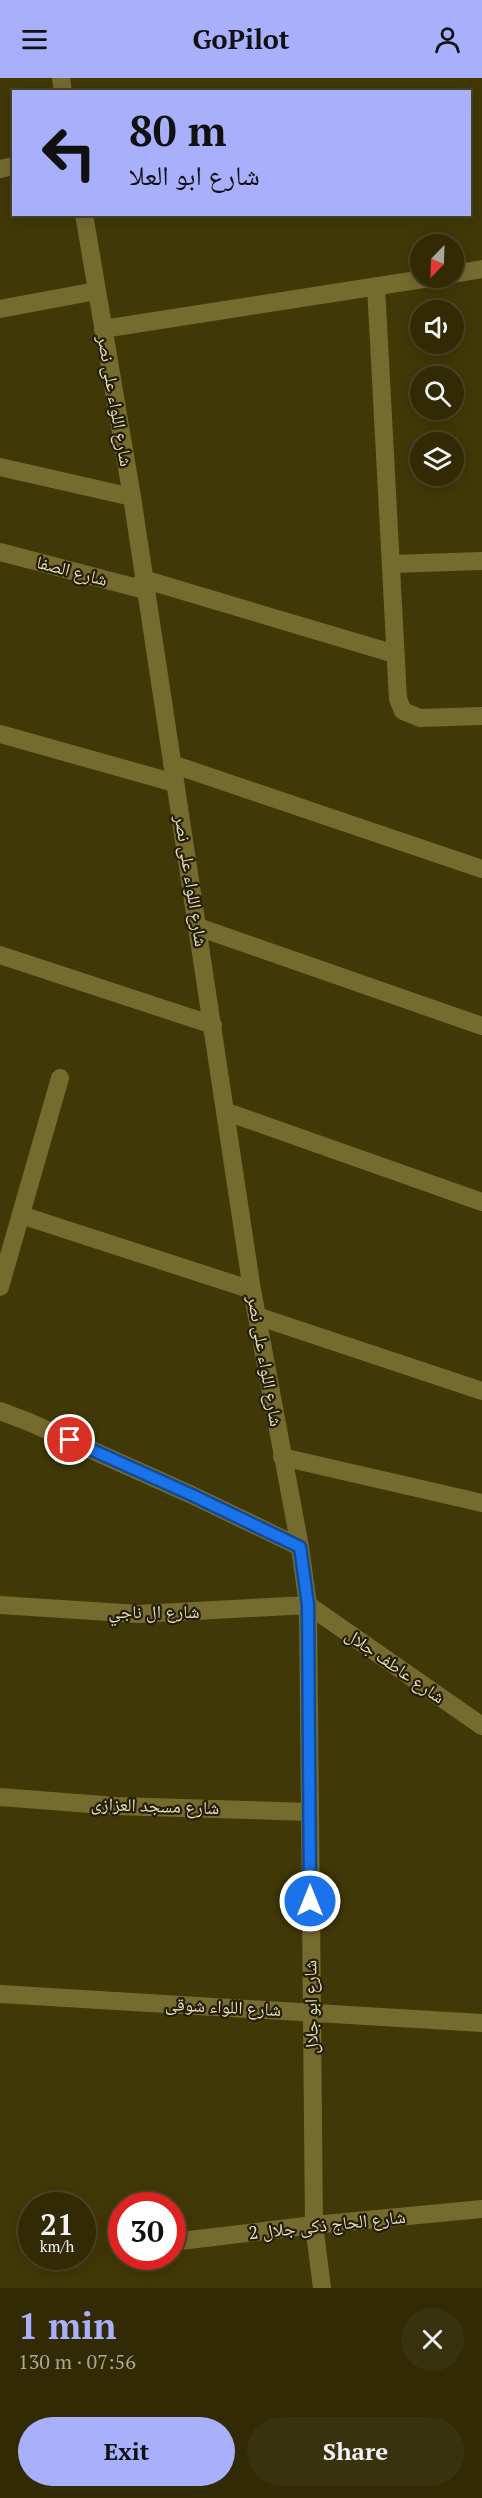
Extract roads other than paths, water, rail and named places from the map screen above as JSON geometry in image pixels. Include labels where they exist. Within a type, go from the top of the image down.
[{"type":"street","name":"شارع اللواء على نصر","points":[[84,216],[132,497],[227,1112],[252,1290],[300,1547]]},
{"type":"street","points":[[464,272],[482,269]]},
{"type":"street","points":[[103,329],[410,281]]},
{"type":"street","points":[[376,286],[398,699],[404,711],[420,718],[482,716]]},
{"type":"street","points":[[0,309],[96,291]]},
{"type":"street","points":[[0,467],[132,497]]},
{"type":"street","name":"شارع الصفا","points":[[0,552],[144,584],[395,654]]},
{"type":"street","points":[[391,564],[482,561]]},
{"type":"street","points":[[0,734],[175,783]]},
{"type":"street","points":[[172,764],[482,869]]},
{"type":"street","points":[[198,927],[482,1026]]},
{"type":"street","points":[[0,955],[213,1024]]},
{"type":"street","points":[[0,1287],[60,1078]]},
{"type":"street","points":[[227,1112],[482,1203]]},
{"type":"street","points":[[21,1215],[252,1290]]},
{"type":"street","points":[[257,1316],[482,1392]]},
{"type":"street","points":[[0,1411],[192,1495],[300,1547]]},
{"type":"street","points":[[282,1457],[482,1503]]},
{"type":"street","name":"شارع ابو جلال","points":[[300,1547],[308,1605],[314,2225],[322,2288]]},
{"type":"street","name":"شارع ال ناجي","points":[[0,1605],[139,1614],[308,1605]]},
{"type":"street","name":"شارع عاطف جلال","points":[[308,1605],[482,1726]]},
{"type":"street","name":"شارع مسجد العزازى","points":[[0,1797],[116,1806],[309,1812]]},
{"type":"street","name":"شارع اللواء شوقى","points":[[0,1994],[482,2023]]},
{"type":"street","name":"شارع الحاج ذكى جلال 2","points":[[186,2240],[482,2209]]}]
